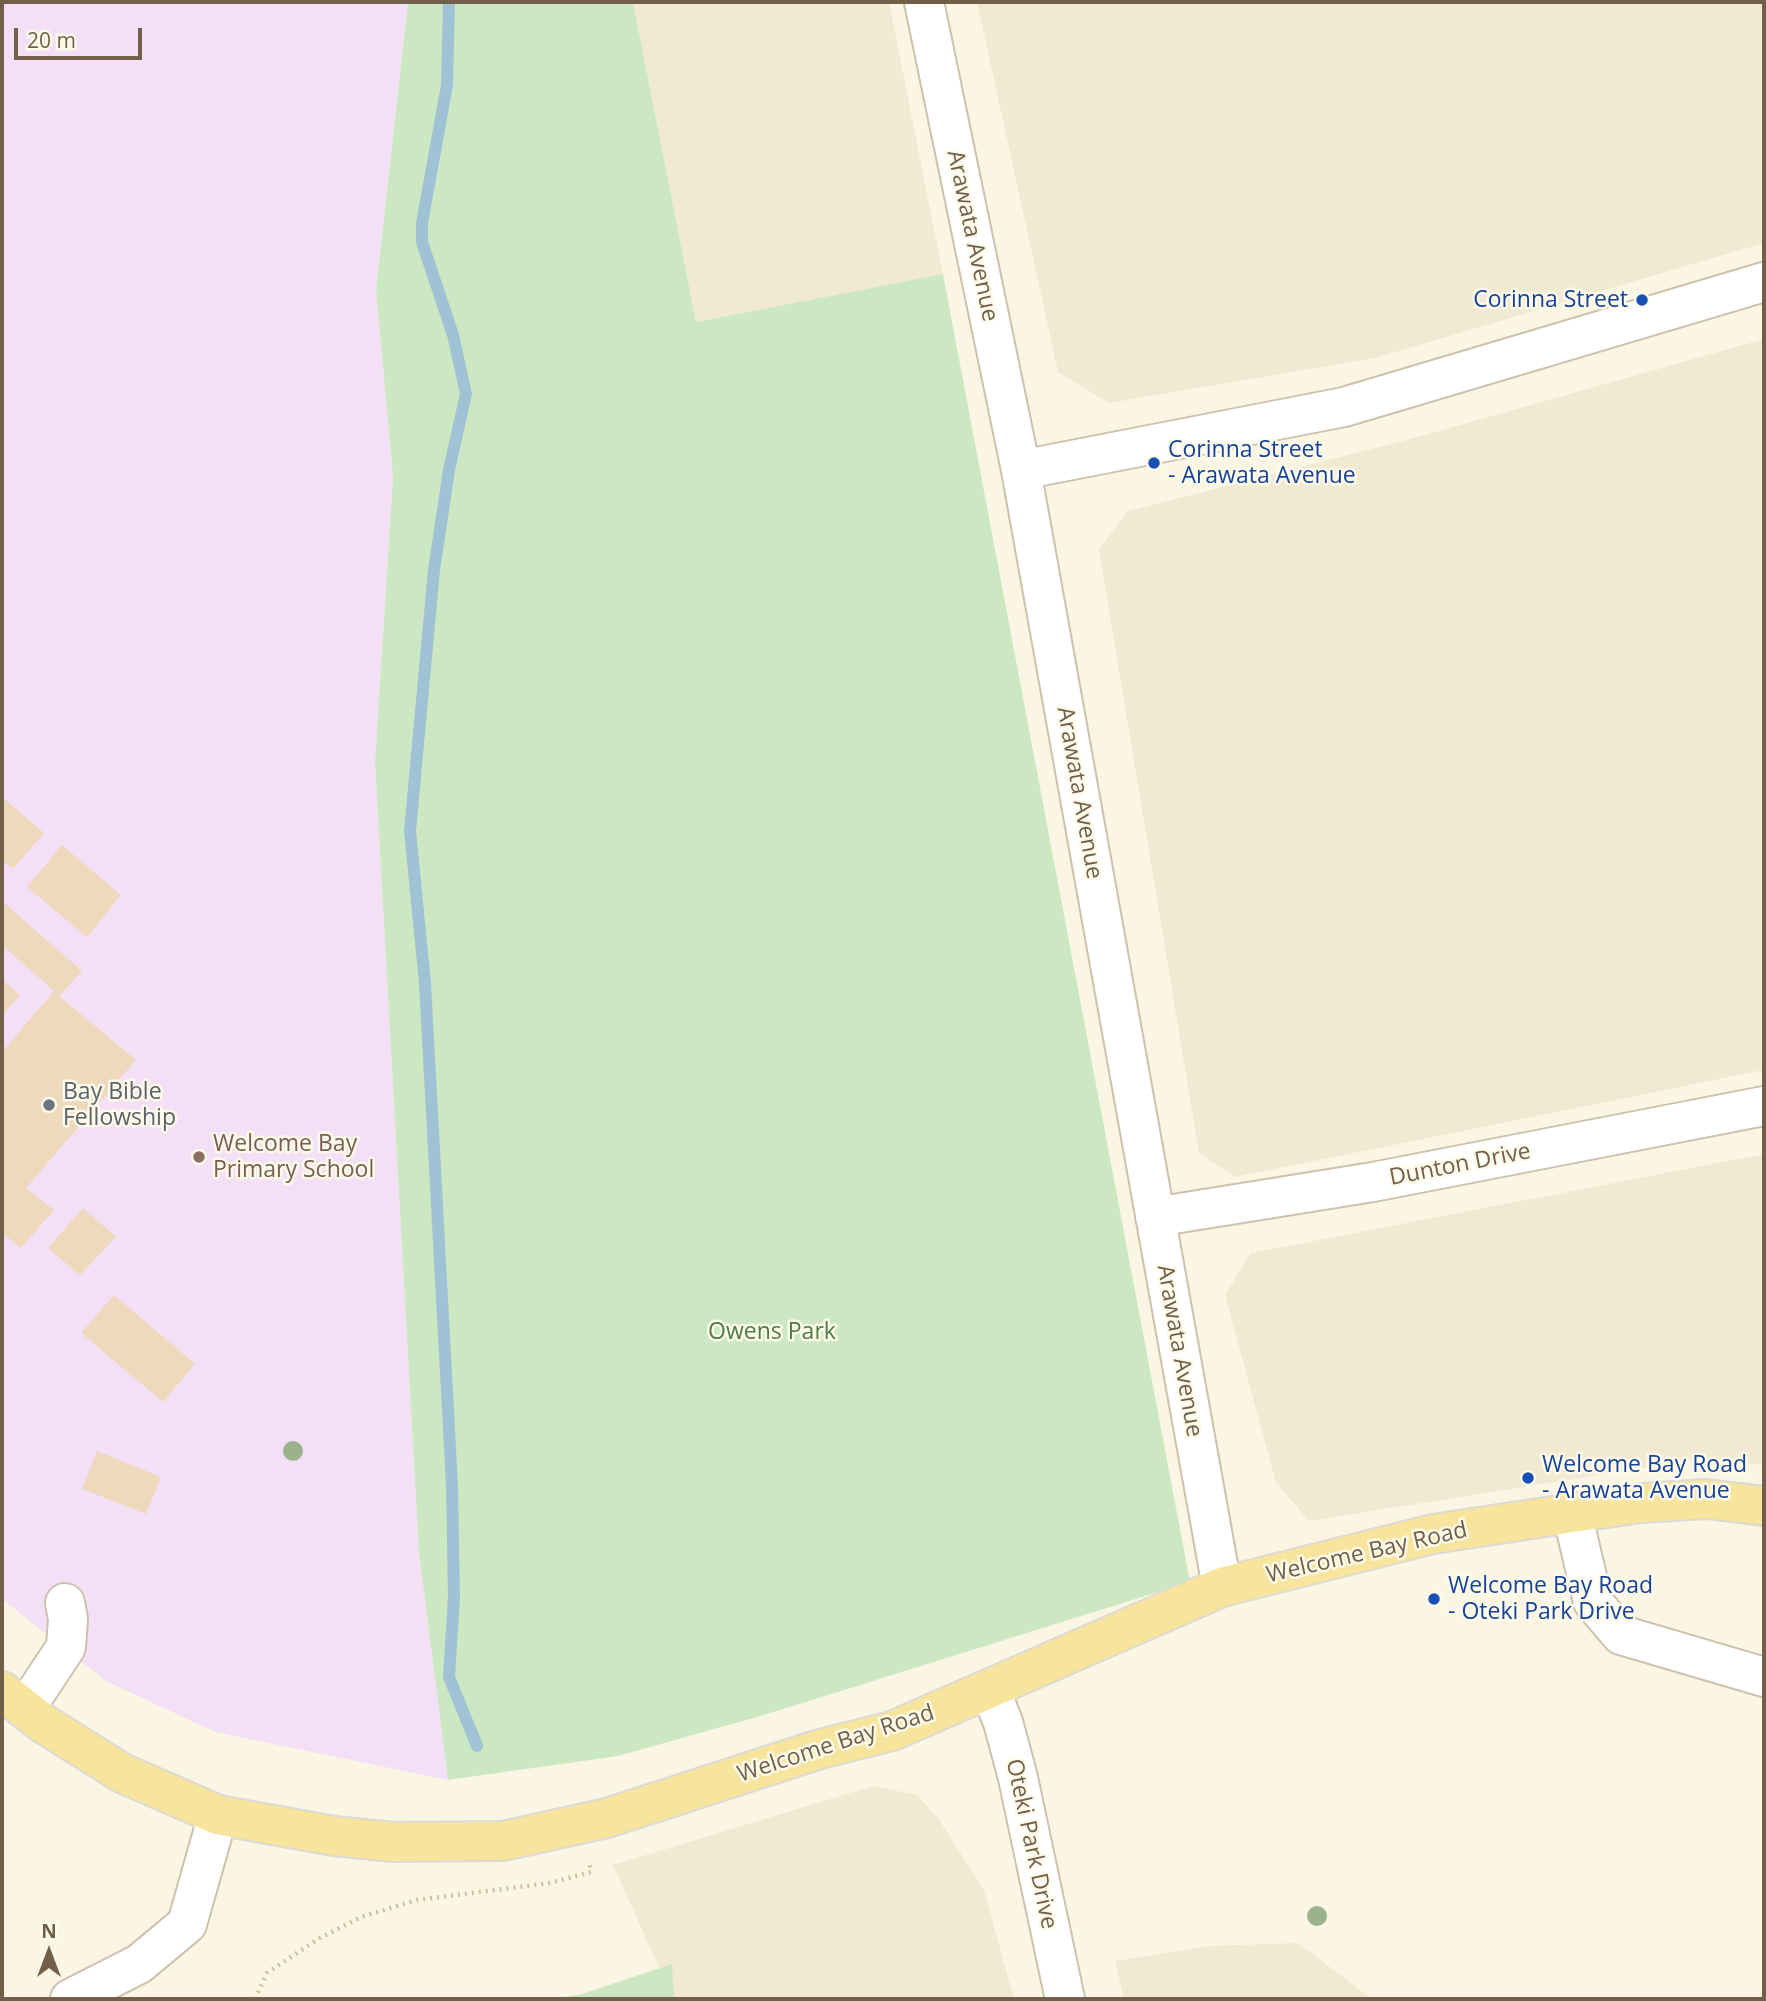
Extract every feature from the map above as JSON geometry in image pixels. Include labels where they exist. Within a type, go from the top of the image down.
[{"type":"main road","name":"Welcome Bay Road","points":[[13,1700],[122,1773],[218,1815],[334,1836],[393,1842],[503,1841],[581,1824],[820,1749],[892,1731],[1222,1587],[1433,1534],[1572,1513],[1641,1503],[1706,1499],[1764,1506]]},
{"type":"street","name":"Arawata Avenue","points":[[924,2],[1021,470],[1222,1587]]},
{"type":"street","points":[[1021,470],[1344,407],[1764,282]]},
{"type":"street","name":"Dunton Drive","points":[[1155,1217],[1373,1182],[1764,1106]]},
{"type":"street","points":[[1572,1513],[1593,1602],[1621,1635],[1764,1677]]},
{"type":"street","points":[[13,1700],[66,1647],[68,1619],[65,1603]]},
{"type":"street","name":"Oteki Park Drive","points":[[990,1690],[1003,1722],[1018,1778],[1065,1999]]},
{"type":"street","points":[[70,1999],[139,1964],[187,1924],[218,1815]]},
{"type":"path","points":[[254,1999],[267,1973],[317,1939],[361,1917],[417,1900],[550,1883],[591,1872],[581,1824]]},
{"type":"shaded area","name":"Welcome Bay Primary School","points":[[2,2],[408,2],[376,290],[393,477],[375,762],[419,1553],[448,1780],[215,1732],[106,1681],[2,1599]]},
{"type":"shaded area","points":[[633,2],[889,2],[943,274],[696,322]]},
{"type":"shaded area","points":[[977,2],[1764,2],[1764,243],[1375,358],[1109,403],[1058,372]]},
{"type":"shaded area","points":[[1764,339],[1764,1070],[1235,1177],[1199,1153],[1099,550],[1128,511],[1414,438]]},
{"type":"shaded area","points":[[1764,1154],[1764,1465],[1700,1459],[1309,1521],[1276,1483],[1225,1295],[1251,1253]]},
{"type":"shaded area","points":[[873,1786],[917,1795],[938,1818],[984,1890],[1014,1999],[673,1999],[613,1865]]},
{"type":"shaded area","points":[[1298,1943],[1372,1999],[1124,1999],[1115,1961],[1209,1946]]},
{"type":"green space","name":"Owens Park","points":[[408,2],[633,2],[696,322],[943,274],[1190,1582],[764,1715],[618,1756],[448,1780],[419,1553],[375,762],[393,477],[376,290]]},
{"type":"green space","points":[[672,1964],[674,1999],[545,1999],[579,1995]]},
{"type":"building","points":[[2,797],[44,833],[13,869],[2,860]]},
{"type":"building","points":[[62,845],[121,895],[87,937],[27,887]]},
{"type":"building","name":"Bay Bible Fellowship","points":[[2,901],[82,971],[59,996],[136,1060],[26,1188],[54,1210],[21,1248],[2,1233],[2,1052],[54,991],[2,945]]},
{"type":"building","points":[[2,979],[20,995],[2,1016]]},
{"type":"building","points":[[83,1208],[116,1237],[80,1275],[48,1248]]},
{"type":"building","points":[[114,1295],[195,1364],[163,1402],[81,1333]]},
{"type":"building","points":[[97,1451],[161,1477],[146,1514],[82,1489]]},
{"type":"waterway","points":[[449,2],[447,85],[422,223],[422,242],[453,335],[466,394],[449,470],[434,570],[410,831],[425,983],[452,1485],[454,1597],[449,1677],[477,1746]]},
{"type":"place","name":"Corinna Street","points":[[1642,300]]},
{"type":"place","name":"Corinna Street - Arawata Avenue","points":[[1154,463]]},
{"type":"place","name":"Bay Bible Fellowship","points":[[49,1105]]},
{"type":"place","name":"Welcome Bay Primary School","points":[[199,1157]]},
{"type":"place","name":"Welcome Bay Road - Arawata Avenue","points":[[1528,1478]]},
{"type":"place","name":"Welcome Bay Road - Oteki Park Drive","points":[[1434,1599]]}]
